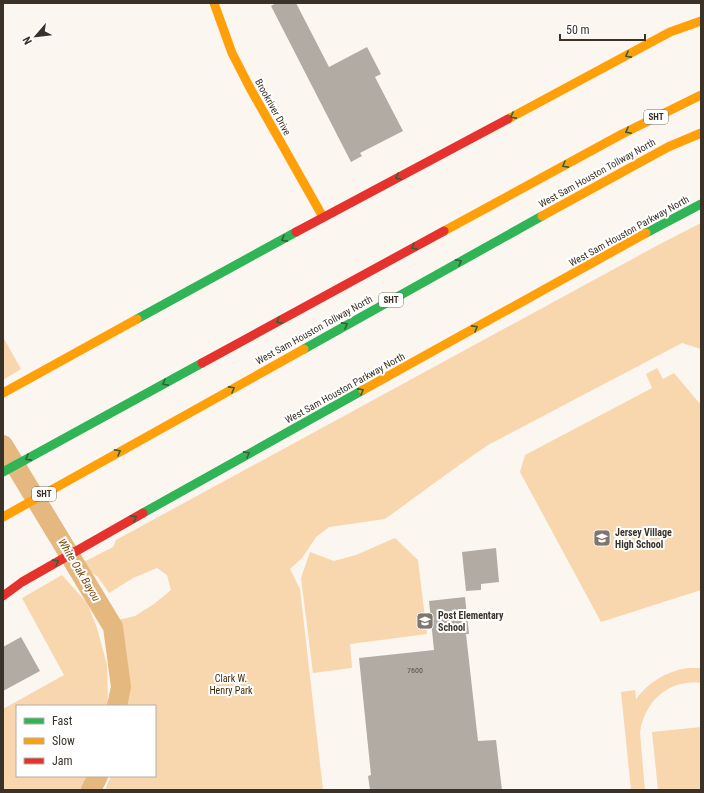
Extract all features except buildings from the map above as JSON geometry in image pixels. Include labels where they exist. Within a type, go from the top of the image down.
[{"type":"main road","name":"Brookriver Drive","points":[[214,3],[232,53],[250,88],[323,217]]},
{"type":"main road","points":[[3,393],[323,217],[670,32],[701,21]]},
{"type":"main road","name":"SHT","points":[[3,472],[622,134],[701,95]]},
{"type":"main road","name":"West Sam Houston Tollway North","points":[[3,517],[599,184],[668,147],[701,134]]},
{"type":"main road","name":"West Sam Houston Parkway North","points":[[3,596],[22,582],[100,536],[701,204]]},
{"type":"green space","name":"Clark W. Henry Park","points":[[701,223],[701,349],[682,343],[488,445],[385,519],[329,527],[316,537],[302,558],[290,569],[300,589],[323,790],[105,790],[111,777],[156,777],[156,705],[125,705],[126,682],[114,621],[135,616],[154,604],[171,590],[167,575],[157,568],[133,578],[109,593],[98,577],[80,564],[113,547],[116,540]]},
{"type":"green space","points":[[3,337],[21,369],[3,380]]},
{"type":"green space","points":[[657,368],[663,379],[674,373],[701,405],[701,590],[601,622],[520,472],[525,455],[652,388],[646,374]]},
{"type":"green space","points":[[395,538],[418,560],[427,634],[350,644],[352,668],[313,673],[301,578],[310,552],[334,561],[356,555]]},
{"type":"green space","points":[[62,575],[87,603],[97,628],[107,665],[108,705],[16,705],[16,777],[93,777],[89,790],[3,790],[3,709],[64,675],[22,598]]},
{"type":"green space","points":[[687,668],[701,668],[701,683],[678,685],[668,689],[652,703],[642,722],[640,733],[645,790],[631,790],[621,692],[635,690],[636,699],[646,688],[658,679],[672,672]]},
{"type":"green space","points":[[701,727],[701,790],[658,790],[652,732]]},
{"type":"waterway","name":"White Oak Bayou","points":[[3,445],[113,627],[121,687],[117,705]]},
{"type":"waterway","name":"White Oak Bayou","points":[[91,790],[98,777]]},
{"type":"traffic: fast","points":[[646,233],[701,204]]},
{"type":"traffic: fast","points":[[304,349],[542,216]]},
{"type":"traffic: fast","points":[[137,319],[296,232]]},
{"type":"traffic: fast","points":[[3,472],[202,363]]},
{"type":"traffic: fast","points":[[143,513],[363,390]]},
{"type":"traffic: slow","points":[[214,3],[232,53],[250,88],[323,217]]},
{"type":"traffic: slow","points":[[508,119],[670,32],[701,21]]},
{"type":"traffic: slow","points":[[444,231],[622,134],[701,95]]},
{"type":"traffic: slow","points":[[542,216],[668,147],[701,133]]},
{"type":"traffic: slow","points":[[363,390],[646,233]]},
{"type":"traffic: slow","points":[[3,393],[137,319]]},
{"type":"traffic: slow","points":[[3,517],[304,349]]},
{"type":"traffic: jam","points":[[296,232],[508,119]]},
{"type":"traffic: jam","points":[[202,363],[444,231]]},
{"type":"traffic: jam","points":[[3,596],[22,582],[143,513]]},
{"type":"place","name":"Jersey Village High School","points":[[602,538]]},
{"type":"place","name":"Post Elementary School","points":[[425,621]]}]
